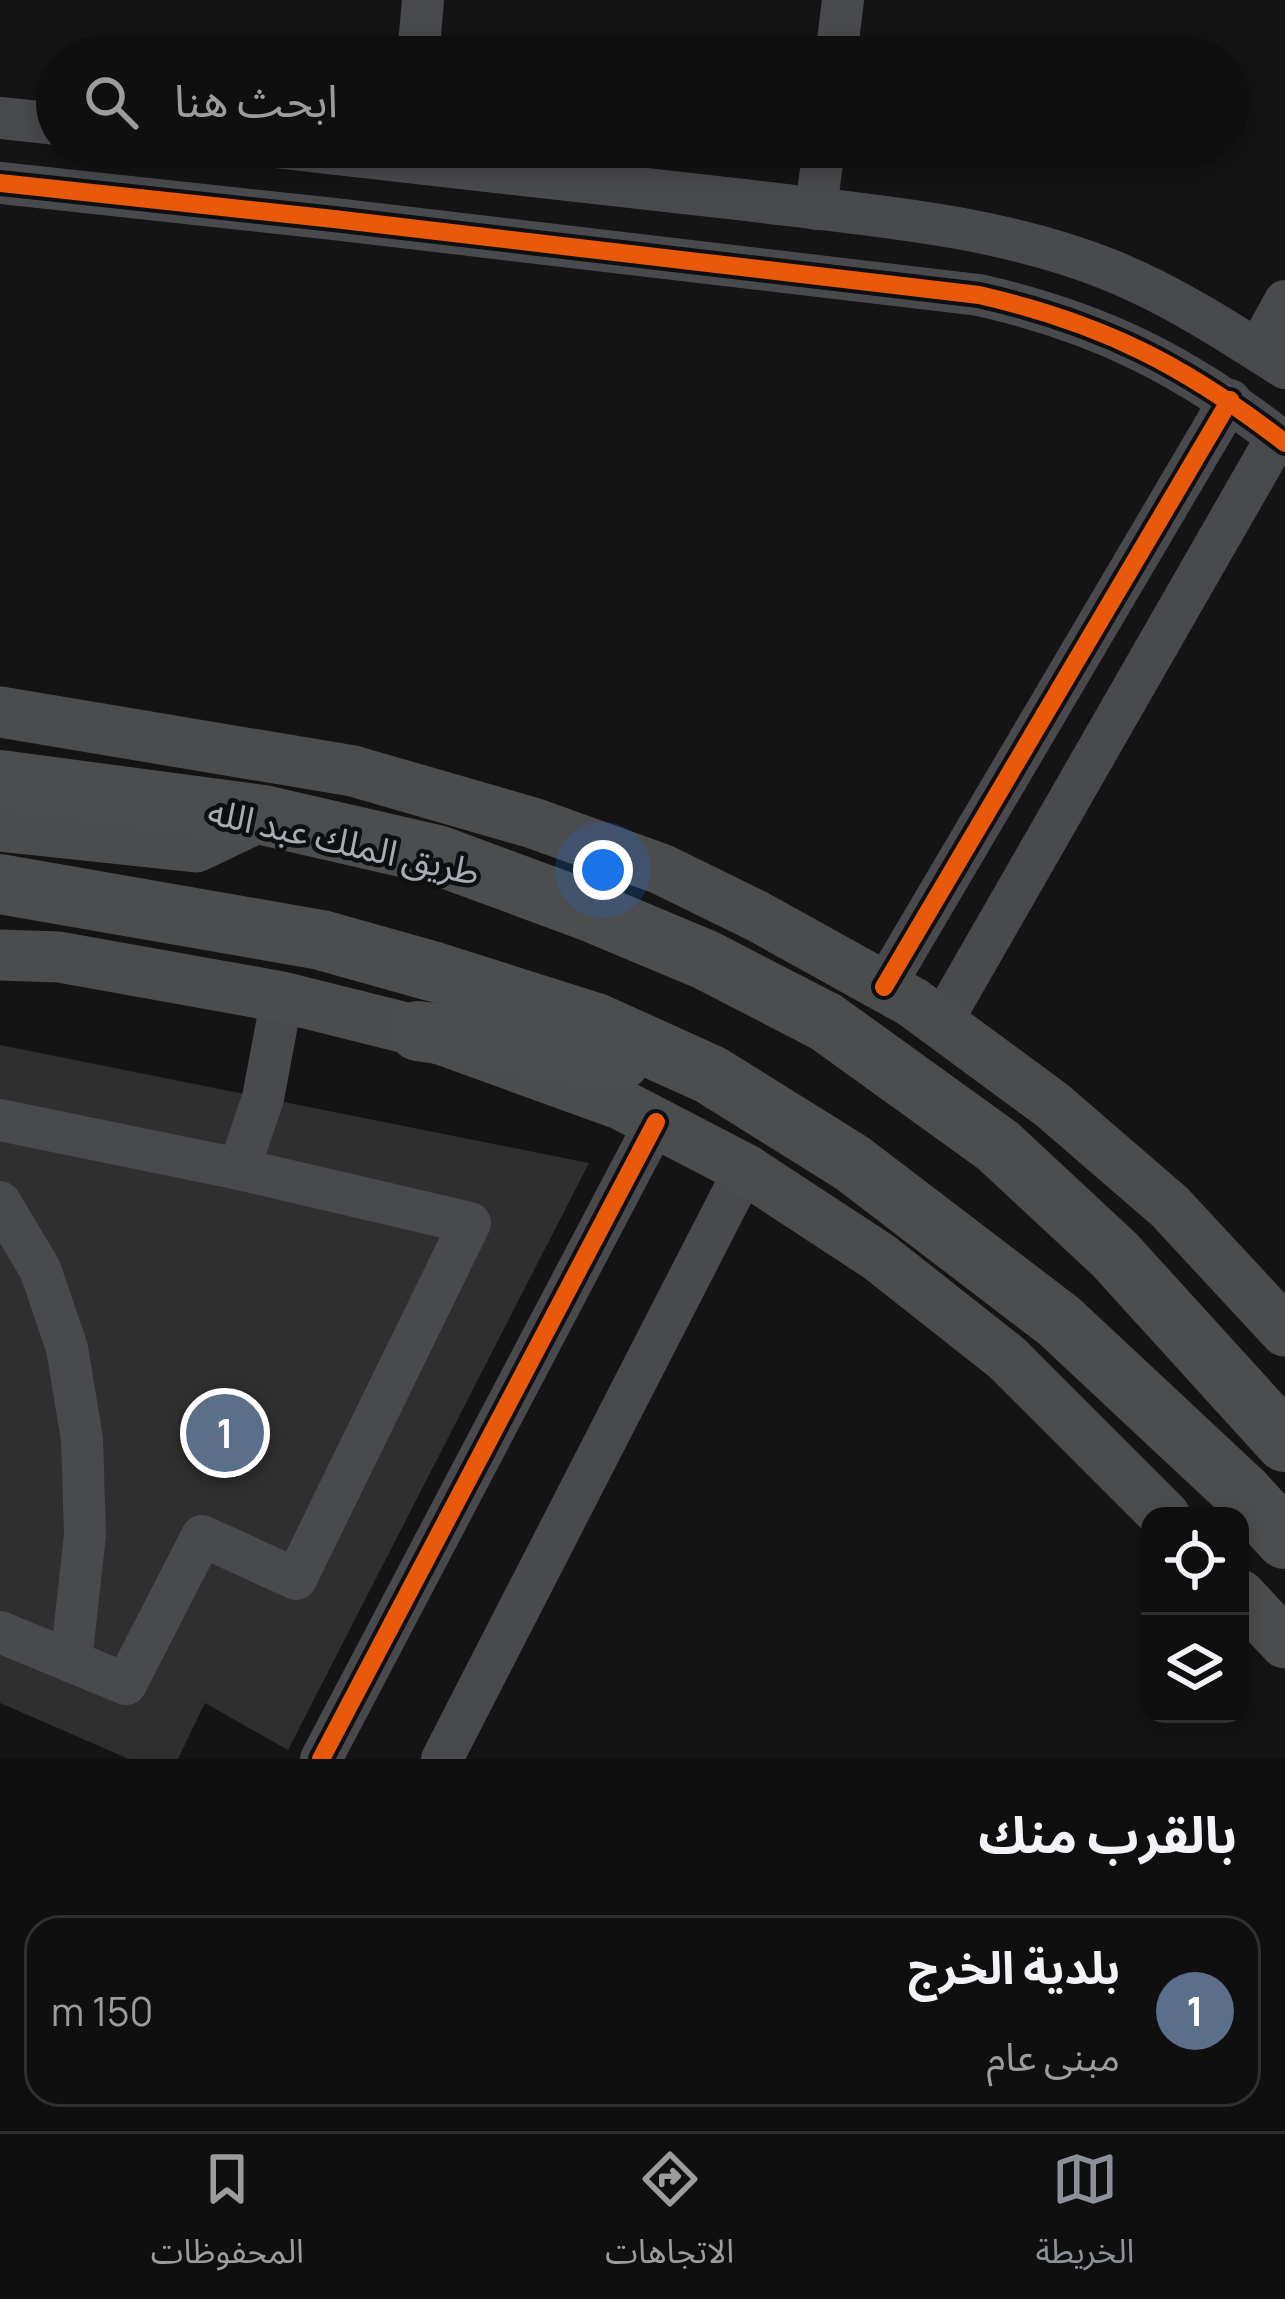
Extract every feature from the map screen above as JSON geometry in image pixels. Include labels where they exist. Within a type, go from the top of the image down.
[{"type":"highway","name":"طريق الملك عبد الله","points":[[0,780],[263,815],[437,855],[706,960],[826,1022],[998,1146],[1115,1255],[1285,1442]]},
{"type":"highway","points":[[0,884],[322,940],[596,1023],[711,1075],[852,1163],[1059,1321],[1244,1493],[1285,1539]]},
{"type":"highway","points":[[418,1030],[711,1075]]},
{"type":"highway","points":[[998,1146],[1285,1394]]},
{"type":"main road","points":[[0,712],[353,771],[533,823],[662,869],[912,1002],[1052,1105],[1170,1207],[1285,1331]]},
{"type":"main road","points":[[0,826],[196,847],[263,815]]},
{"type":"main road","points":[[0,955],[59,957],[282,997],[418,1030],[620,1104],[745,1168],[879,1257],[1007,1358],[1156,1507]]},
{"type":"main road","points":[[1249,1605],[1285,1643]]},
{"type":"street","points":[[420,36],[423,0]]},
{"type":"street","points":[[839,36],[843,0]]},
{"type":"street","points":[[0,118],[36,122]]},
{"type":"street","points":[[505,168],[965,230],[1041,248],[1110,270],[1204,316],[1271,359],[1285,301]]},
{"type":"street","points":[[816,209],[821,168]]},
{"type":"street","points":[[0,183],[980,295],[1079,322],[1173,364],[1281,440],[941,1023]]},
{"type":"street","points":[[672,259],[686,194]]},
{"type":"street","points":[[884,987],[1230,400]]},
{"type":"street","points":[[239,1169],[263,1098],[282,997]]},
{"type":"street","points":[[0,1120],[470,1223],[296,1579],[202,1536],[126,1684],[0,1632]]},
{"type":"street","points":[[321,1759],[656,1122]]},
{"type":"street","points":[[442,1759],[745,1168]]},
{"type":"street","points":[[0,1202],[40,1268],[67,1348],[82,1438],[85,1535],[71,1661]]},
{"type":"building","points":[[0,1045],[589,1163],[288,1750],[205,1703],[178,1759],[129,1759],[0,1703]]},
{"type":"cycle path","points":[[0,183],[979,295],[1065,319],[1141,351],[1213,391],[1285,443]]},
{"type":"cycle path","points":[[884,987],[1230,400]]},
{"type":"cycle path","points":[[321,1759],[656,1122]]},
{"type":"place","name":"بلدية الخرج","points":[[225,1433]]}]
